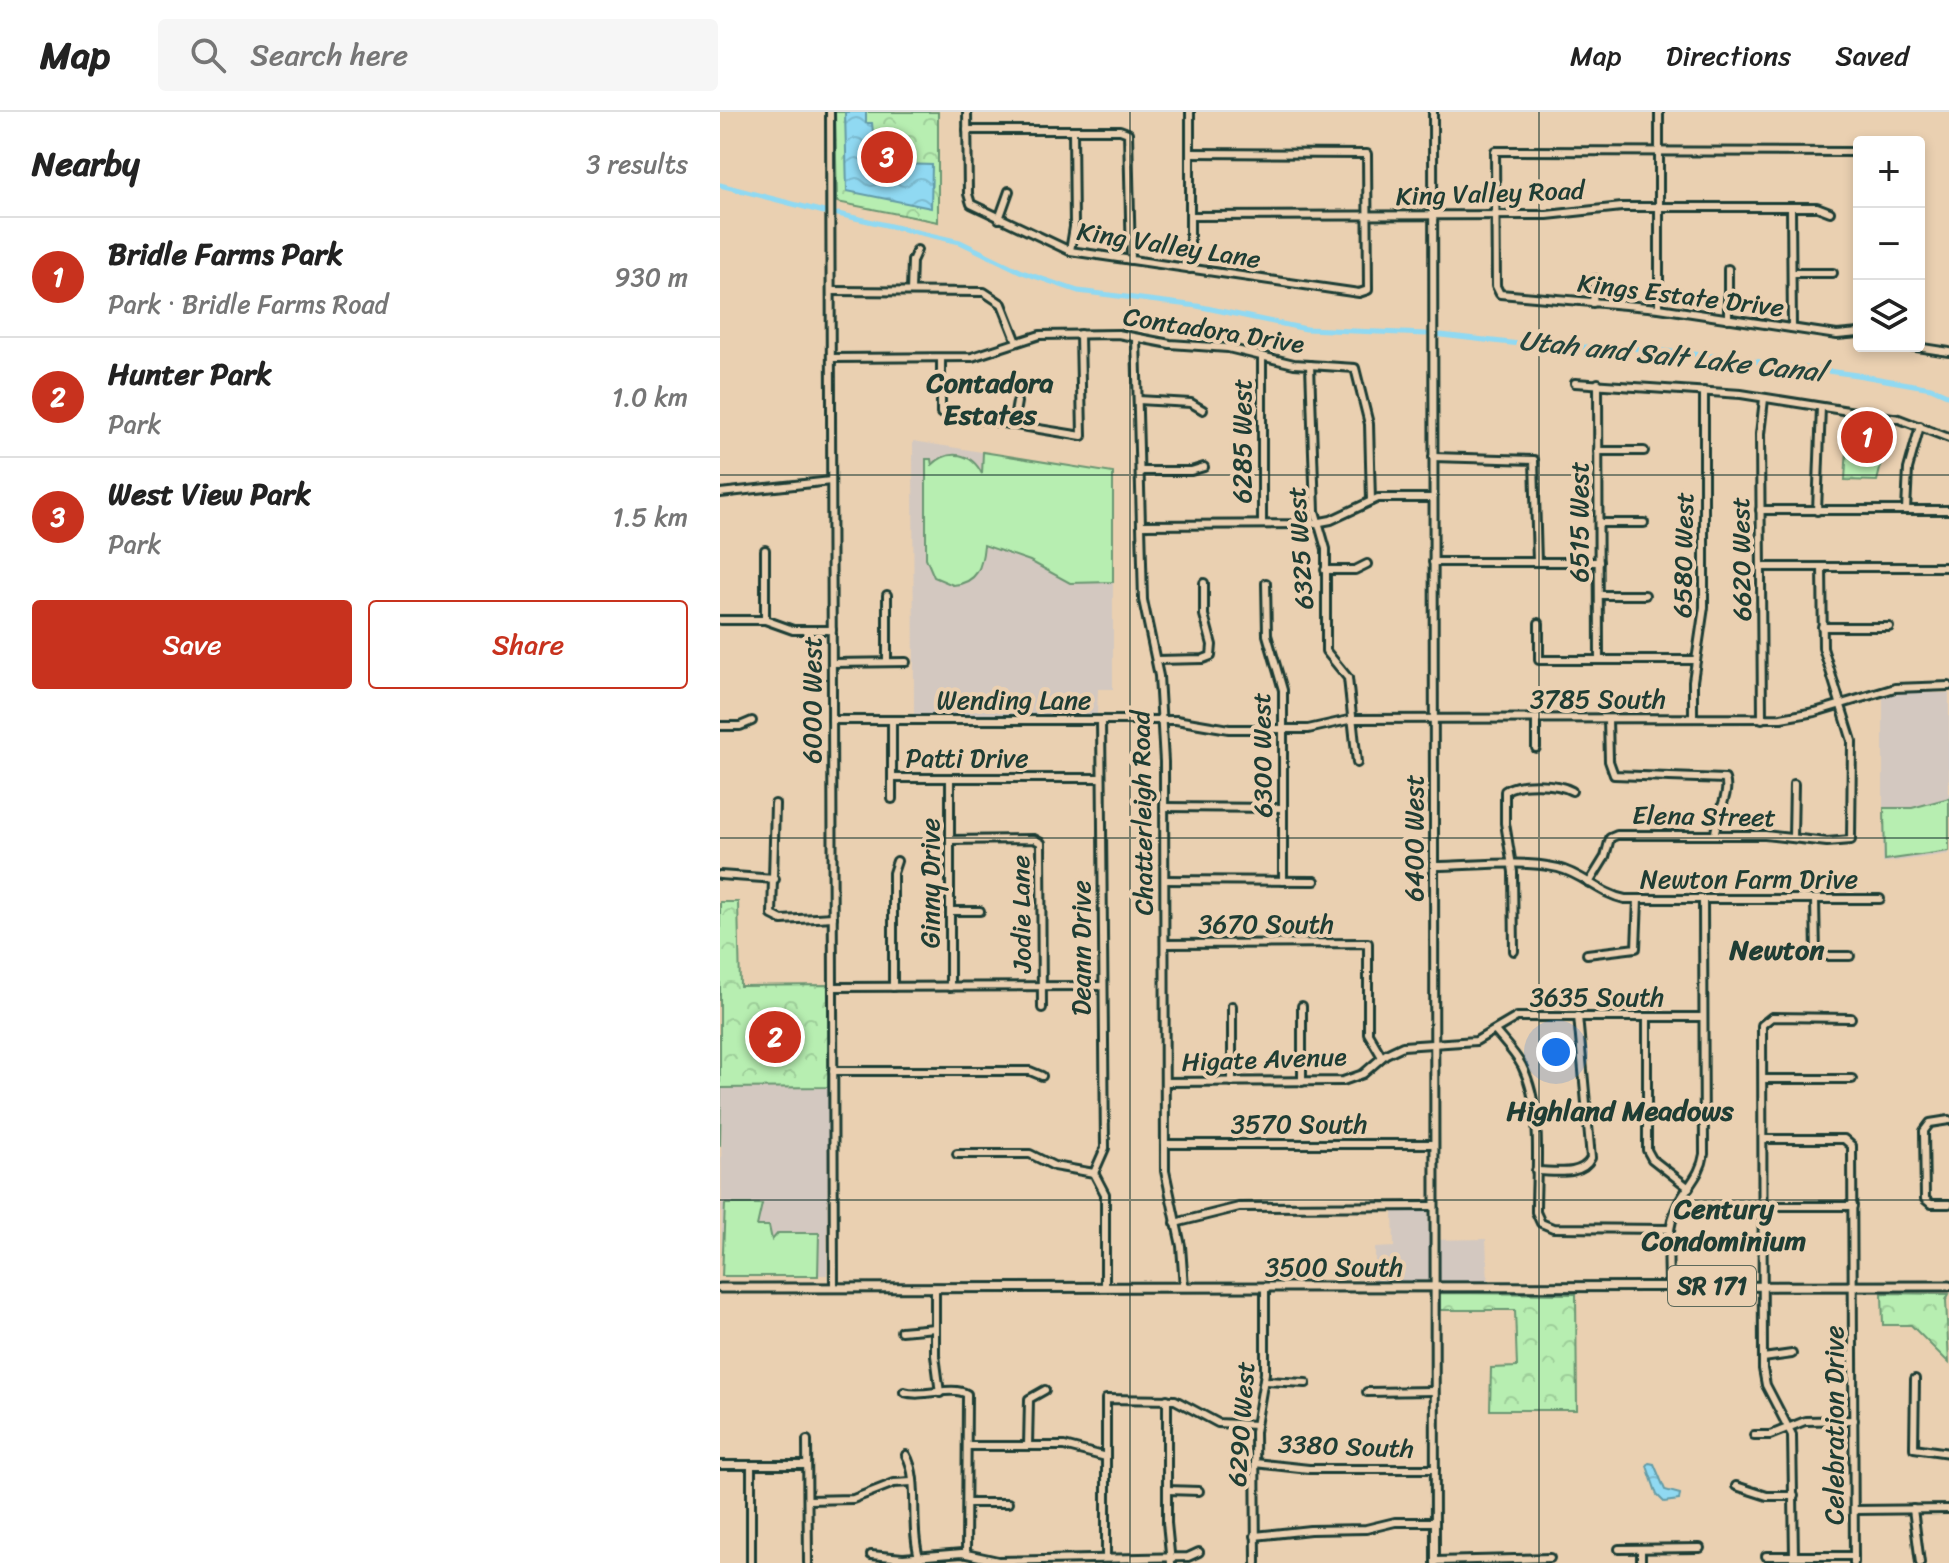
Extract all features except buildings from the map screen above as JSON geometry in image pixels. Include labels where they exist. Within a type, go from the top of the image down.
[{"type":"main road","name":"3500 South","points":[[720,1288],[1949,1286]]},
{"type":"street","name":"6000 West","points":[[830,112],[834,1288]]},
{"type":"street","name":"King Valley Lane","points":[[967,112],[969,199],[975,208],[1070,251],[1359,293],[1367,291],[1369,216]]},
{"type":"street","points":[[1190,112],[1190,269]]},
{"type":"street","name":"6400 West","points":[[1433,112],[1435,1562]]},
{"type":"street","points":[[1659,112],[1659,308]]},
{"type":"street","points":[[967,130],[1120,130],[1130,136],[1131,260]]},
{"type":"street","points":[[1070,251],[1074,227],[1073,130]]},
{"type":"street","points":[[1495,215],[1495,151],[1853,152]]},
{"type":"street","points":[[1190,153],[1367,154],[1369,216]]},
{"type":"street","points":[[999,219],[1009,191]]},
{"type":"street","name":"King Valley Road","points":[[1190,216],[1495,215],[1659,207],[1817,207],[1830,212]]},
{"type":"street","points":[[1791,207],[1792,328]]},
{"type":"street","name":"Kings Estate Drive","points":[[1495,215],[1498,293],[1659,308],[1837,335],[1853,334]]},
{"type":"street","points":[[911,291],[911,263],[917,250]]},
{"type":"street","points":[[1728,269],[1728,319]]},
{"type":"street","points":[[1792,273],[1833,273]]},
{"type":"street","points":[[1593,303],[1595,279]]},
{"type":"street","points":[[831,291],[989,294],[1007,312],[1017,342]]},
{"type":"street","points":[[941,358],[941,413],[1082,436],[1080,334]]},
{"type":"street","name":"Contadora Drive","points":[[831,358],[972,357],[1040,335],[1080,334],[1228,348],[1310,365],[1355,368],[1370,429],[1371,501]]},
{"type":"street","name":"Chatterleigh Road","points":[[1136,338],[1144,607],[1156,660],[1164,807],[1167,1190],[1181,1246],[1184,1287]]},
{"type":"street","points":[[1925,348],[1949,352]]},
{"type":"street","name":"6285 West","points":[[1262,357],[1262,524]]},
{"type":"street","name":"6325 West","points":[[1310,365],[1315,508],[1325,546],[1326,651],[1348,678],[1357,763]]},
{"type":"street","points":[[1575,383],[1732,393],[1920,426],[1949,438]]},
{"type":"street","name":"6515 West","points":[[1598,383],[1599,660]]},
{"type":"street","name":"6580 West","points":[[1693,718],[1696,660],[1704,607],[1704,391]]},
{"type":"street","name":"6620 West","points":[[1762,719],[1760,429],[1764,399]]},
{"type":"street","points":[[1138,400],[1191,403],[1203,410]]},
{"type":"street","points":[[1013,425],[1017,402]]},
{"type":"street","points":[[1817,511],[1821,407]]},
{"type":"street","points":[[1906,510],[1908,469],[1920,426]]},
{"type":"street","points":[[1598,451],[1644,451]]},
{"type":"street","points":[[1433,457],[1534,460],[1537,562]]},
{"type":"street","points":[[1141,471],[1191,471],[1204,467]]},
{"type":"street","points":[[720,493],[831,481]]},
{"type":"street","points":[[1142,525],[1319,523],[1371,501],[1433,498]]},
{"type":"street","points":[[1760,510],[1949,510]]},
{"type":"street","points":[[1599,523],[1644,523]]},
{"type":"street","points":[[765,550],[765,620]]},
{"type":"street","points":[[1433,562],[1599,562]]},
{"type":"street","points":[[1325,570],[1355,570],[1367,564]]},
{"type":"street","points":[[1762,567],[1949,567]]},
{"type":"street","points":[[1822,567],[1823,648],[1841,704]]},
{"type":"street","points":[[1156,660],[1206,659],[1211,656],[1213,648],[1204,615],[1204,583]]},
{"type":"street","name":"6300 West","points":[[1266,583],[1267,635],[1282,679],[1283,881]]},
{"type":"street","points":[[887,595],[887,662]]},
{"type":"street","points":[[1599,595],[1645,595]]},
{"type":"street","points":[[720,620],[765,620],[793,630],[832,630]]},
{"type":"street","points":[[1539,623],[1539,660],[1696,660]]},
{"type":"street","points":[[1822,627],[1889,627]]},
{"type":"street","points":[[832,663],[906,662]]},
{"type":"street","name":"3785 South","points":[[1434,719],[1796,717],[1895,688],[1949,686]]},
{"type":"street","name":"Elena Street","points":[[1589,883],[1605,857],[1613,836],[1715,835],[1849,842],[1853,835],[1853,745],[1841,704]]},
{"type":"street","name":"Wending Lane","points":[[832,720],[1159,720],[1188,721],[1217,728],[1283,729],[1314,728],[1353,719],[1434,719]]},
{"type":"street","points":[[1536,719],[1536,748]]},
{"type":"street","points":[[1608,719],[1608,755],[1614,775],[1723,777],[1727,787],[1716,816],[1715,835]]},
{"type":"street","name":"Patti Drive","points":[[892,720],[892,778],[1101,778]]},
{"type":"street","name":"Deann Drive","points":[[1094,1173],[1103,1160],[1105,1148],[1101,986],[1101,720]]},
{"type":"street","points":[[720,726],[740,726],[752,721]]},
{"type":"street","points":[[892,778],[892,799]]},
{"type":"street","name":"Ginny Drive","points":[[950,778],[950,987]]},
{"type":"street","points":[[1793,837],[1794,784]]},
{"type":"street","points":[[1514,951],[1512,866],[1505,821],[1506,789],[1560,786],[1572,791]]},
{"type":"street","points":[[1223,797],[1223,808]]},
{"type":"street","points":[[775,804],[774,918],[833,917]]},
{"type":"street","points":[[1164,807],[1283,808]]},
{"type":"street","name":"Jodie Lane","points":[[950,840],[1040,842],[1042,1008]]},
{"type":"street","points":[[893,987],[893,873],[897,861]]},
{"type":"street","name":"Newton Farm Drive","points":[[1434,866],[1559,868],[1611,895],[1638,899],[1880,899]]},
{"type":"street","points":[[720,875],[775,879]]},
{"type":"street","points":[[1165,880],[1223,876],[1315,881]]},
{"type":"street","points":[[1587,954],[1636,948],[1638,899]]},
{"type":"street","points":[[1669,1286],[1669,1229],[1678,1203],[1698,1175],[1704,1154],[1703,899]]},
{"type":"street","points":[[1815,899],[1816,956]]},
{"type":"street","points":[[950,911],[980,911]]},
{"type":"street","name":"3670 South","points":[[1165,944],[1368,943],[1368,1033],[1382,1057]]},
{"type":"street","points":[[1779,956],[1850,956]]},
{"type":"street","points":[[833,987],[1101,986]]},
{"type":"street","points":[[1232,1006],[1232,1082]]},
{"type":"street","points":[[1302,1006],[1302,1082]]},
{"type":"street","points":[[1536,1171],[1577,1170],[1589,1163],[1591,1128],[1579,1057],[1578,1016]]},
{"type":"street","name":"3635 South","points":[[1434,1042],[1472,1042],[1517,1017],[1703,1017]]},
{"type":"street","points":[[1647,1017],[1647,1150],[1652,1159],[1689,1188]]},
{"type":"street","points":[[1794,1556],[1790,1427],[1766,1385],[1763,1358],[1764,1020],[1851,1018]]},
{"type":"street","points":[[1495,1031],[1515,1055],[1528,1084],[1535,1129],[1536,1212],[1543,1225],[1553,1228],[1669,1229]]},
{"type":"street","name":"Higate Avenue","points":[[1165,1082],[1339,1082],[1363,1074],[1382,1057],[1403,1046],[1434,1042]]},
{"type":"street","points":[[833,1071],[1030,1071],[1042,1076]]},
{"type":"street","name":"Higate Avenue","points":[[1363,1074],[1369,1083]]},
{"type":"street","points":[[1763,1079],[1852,1079]]},
{"type":"street","points":[[1949,1120],[1926,1126],[1925,1200],[1931,1204],[1949,1204]]},
{"type":"street","name":"Celebration Drive","points":[[1763,1139],[1848,1140],[1853,1149],[1854,1560]]},
{"type":"street","name":"3570 South","points":[[1165,1144],[1434,1144]]},
{"type":"street","points":[[957,1154],[1030,1154],[1058,1167],[1083,1168],[1094,1173],[1105,1194],[1105,1287]]},
{"type":"street","points":[[1175,1223],[1239,1207],[1434,1206]]},
{"type":"street","points":[[1763,1206],[1853,1206]]},
{"type":"street","name":"6290 West","points":[[1256,1563],[1256,1425],[1265,1381],[1265,1287]]},
{"type":"street","points":[[935,1288],[940,1393]]},
{"type":"street","points":[[901,1331],[935,1328]]},
{"type":"street","points":[[1763,1358],[1792,1354]]},
{"type":"street","points":[[1915,1379],[1914,1448],[1949,1453]]},
{"type":"street","points":[[1265,1381],[1306,1383]]},
{"type":"street","points":[[1028,1446],[1029,1399],[1045,1390]]},
{"type":"street","points":[[904,1392],[962,1391],[967,1394],[969,1503],[966,1554]]},
{"type":"street","points":[[1367,1392],[1434,1391]]},
{"type":"street","points":[[1106,1558],[1106,1399],[1167,1399],[1183,1402],[1218,1423],[1256,1425]]},
{"type":"street","points":[[1167,1399],[1171,1560]]},
{"type":"street","points":[[1754,1435],[1770,1435],[1810,1421],[1854,1420]]},
{"type":"street","points":[[807,1440],[808,1563]]},
{"type":"street","points":[[969,1446],[1064,1446],[1106,1457]]},
{"type":"street","points":[[906,1455],[911,1465],[913,1536],[919,1560]]},
{"type":"street","name":"3380 South","points":[[1255,1463],[1302,1469],[1435,1469]]},
{"type":"street","points":[[720,1465],[807,1465]]},
{"type":"street","points":[[751,1465],[751,1563]]},
{"type":"street","points":[[808,1500],[853,1499],[894,1483],[912,1482]]},
{"type":"street","points":[[1736,1486],[1767,1496],[1794,1496]]},
{"type":"street","points":[[1167,1490],[1199,1491]]},
{"type":"street","points":[[969,1503],[1008,1503]]},
{"type":"street","points":[[1913,1509],[1920,1563]]},
{"type":"street","points":[[1854,1510],[1949,1509]]},
{"type":"street","points":[[1255,1536],[1366,1529],[1395,1522],[1435,1522]]},
{"type":"street","points":[[1619,1549],[1700,1548]]},
{"type":"street","points":[[1641,1549],[1641,1563]]},
{"type":"street","points":[[871,1555],[919,1560],[966,1554],[994,1561],[1171,1560],[1191,1557],[1199,1552]]},
{"type":"street","points":[[1766,1556],[1854,1560]]},
{"type":"street","points":[[1435,1562],[1550,1558]]},
{"type":"shaded area","points":[[913,441],[1113,473],[1113,689],[1098,689],[1097,715],[914,715]]},
{"type":"shaded area","points":[[1899,693],[1949,693],[1949,854],[1883,863],[1883,697]]},
{"type":"shaded area","points":[[828,1087],[827,1275],[722,1276],[721,1088]]},
{"type":"shaded area","points":[[1393,1210],[1428,1210],[1429,1240],[1486,1239],[1488,1284],[1375,1284],[1375,1248],[1394,1247]]},
{"type":"green space","points":[[835,112],[938,112],[938,222],[837,202]]},
{"type":"green space","points":[[1849,414],[1892,421],[1877,481],[1845,480]]},
{"type":"green space","points":[[983,452],[1113,473],[1113,582],[1070,583],[1030,561],[984,545],[980,566],[968,581],[953,585],[934,577],[926,558],[926,459],[931,459],[932,465],[946,456],[960,455],[972,461],[982,474]]},
{"type":"green space","points":[[1949,798],[1949,851],[1885,860],[1884,808],[1912,808]]},
{"type":"green space","points":[[720,902],[738,902],[740,986],[830,985],[828,1087],[721,1088],[720,1146]]},
{"type":"green space","points":[[725,1204],[762,1204],[757,1226],[769,1226],[772,1240],[778,1233],[819,1233],[818,1276],[722,1276]]},
{"type":"green space","points":[[1440,1293],[1576,1294],[1577,1410],[1490,1410],[1491,1368],[1517,1367],[1515,1310],[1440,1310]]},
{"type":"green space","points":[[1882,1293],[1949,1294],[1946,1300],[1949,1363],[1911,1325],[1883,1325]]},
{"type":"water","points":[[845,112],[866,112],[866,123],[872,123],[877,171],[900,174],[902,164],[932,165],[931,208],[847,191]]},
{"type":"water","points":[[1654,1464],[1665,1490],[1680,1494],[1679,1500],[1664,1502],[1657,1495],[1647,1466]]},
{"type":"waterway","name":"Utah and Salt Lake Canal","points":[[720,185],[824,212]]},
{"type":"waterway","name":"Utah and Salt Lake Canal","points":[[838,214],[960,242],[1022,272],[1078,291],[1197,306],[1306,329],[1426,334]]},
{"type":"waterway","name":"Utah and Salt Lake Canal","points":[[1441,335],[1537,346],[1632,348],[1723,357],[1857,375],[1931,388],[1949,396]]},
{"type":"place","name":"West View Park","points":[[887,157]]},
{"type":"place","name":"Bridle Farms Park","points":[[1867,437]]},
{"type":"place","name":"Hunter Park","points":[[775,1037]]},
{"type":"district","name":"Contadora Estates","points":[[990,398]]},
{"type":"district","name":"Newton","points":[[1777,949]]},
{"type":"district","name":"Highland Meadows","points":[[1620,1110]]},
{"type":"district","name":"Century Condominium","points":[[1724,1224]]}]
